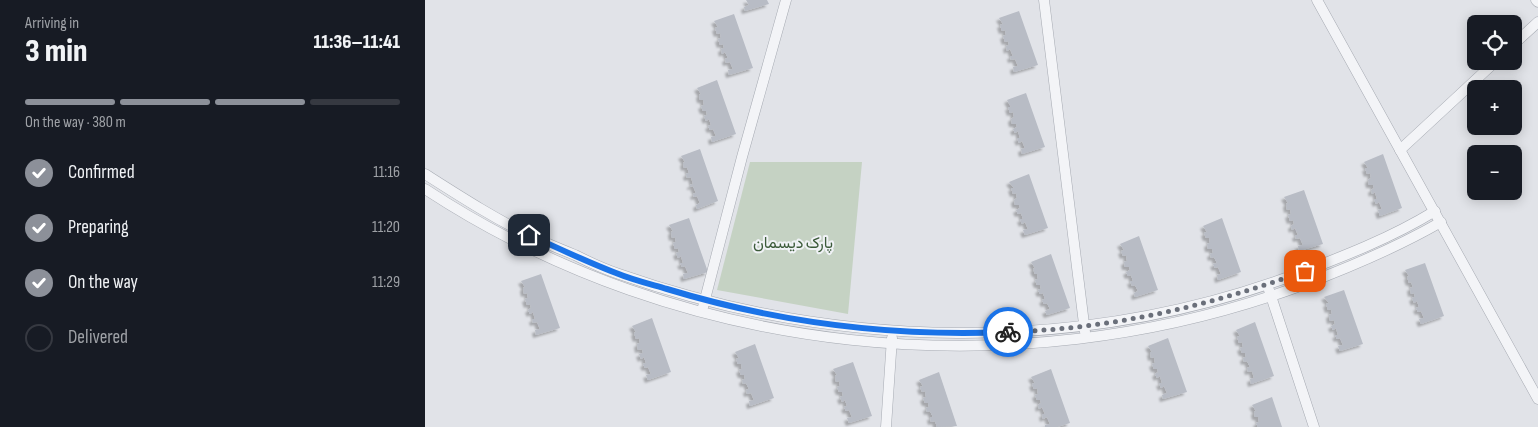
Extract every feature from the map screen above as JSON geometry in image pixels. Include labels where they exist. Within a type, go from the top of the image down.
[{"type":"street","points":[[700,312],[705,301],[741,157],[786,0]]},
{"type":"street","points":[[1044,0],[1086,338]]},
{"type":"street","points":[[1317,0],[1538,399]]},
{"type":"street","points":[[1522,37],[1538,22]]},
{"type":"street","points":[[1400,150],[1486,70]]},
{"type":"street","points":[[425,174],[455,194],[529,235],[617,274],[705,301],[776,316],[844,327],[960,334],[1029,332],[1084,327],[1200,305],[1268,285],[1323,264],[1419,221],[1435,211]]},
{"type":"street","points":[[425,189],[447,204],[552,258],[612,284],[700,312],[772,329],[846,340],[966,347],[1029,344],[1086,338],[1141,330],[1202,317],[1328,276],[1380,254],[1441,222]]},
{"type":"street","points":[[1268,285],[1314,427]]},
{"type":"street","points":[[886,427],[892,331]]},
{"type":"green space","name":"پارک دیسمان","points":[[750,162],[862,162],[848,314],[717,290]]},
{"type":"building","points":[[746,0],[767,0],[769,4],[745,11],[744,7],[749,5]]},
{"type":"building","points":[[1019,11],[1038,65],[1014,72],[1013,67],[1018,66],[1015,59],[1011,60],[1010,56],[1013,56],[1010,49],[1007,51],[1006,46],[1009,45],[1008,41],[1005,42],[1003,36],[1006,35],[1005,30],[1002,31],[1000,25],[1003,24],[999,18]]},
{"type":"building","points":[[734,14],[753,68],[729,75],[728,70],[733,69],[730,62],[726,63],[725,59],[728,58],[725,52],[722,54],[721,49],[724,48],[723,44],[720,45],[718,39],[721,38],[720,33],[717,34],[715,28],[718,27],[714,21]]},
{"type":"building","points":[[717,80],[736,134],[712,142],[711,137],[716,136],[713,129],[710,130],[708,126],[711,125],[709,119],[706,121],[704,116],[707,115],[706,111],[703,111],[701,106],[704,105],[703,100],[700,100],[699,95],[701,94],[697,88]]},
{"type":"building","points":[[1026,93],[1045,147],[1022,154],[1021,149],[1025,148],[1022,141],[1019,143],[1017,138],[1020,138],[1018,131],[1015,133],[1013,129],[1017,127],[1016,124],[1012,124],[1013,112],[1010,113],[1008,107],[1011,107],[1007,100]]},
{"type":"building","points":[[700,149],[718,201],[697,209],[696,205],[700,203],[697,196],[694,197],[693,194],[696,193],[693,186],[690,187],[693,184],[691,177],[687,178],[686,174],[689,173],[687,167],[684,168],[683,163],[685,162],[681,156]]},
{"type":"building","points":[[1383,154],[1402,208],[1380,216],[1378,210],[1382,209],[1379,202],[1376,204],[1374,199],[1377,199],[1375,192],[1372,194],[1371,190],[1374,188],[1373,185],[1369,185],[1370,173],[1367,174],[1365,168],[1368,168],[1364,162]]},
{"type":"building","points":[[1029,174],[1048,228],[1025,235],[1023,230],[1028,229],[1025,222],[1022,224],[1020,219],[1023,219],[1021,213],[1018,214],[1016,210],[1020,208],[1019,205],[1015,205],[1016,193],[1013,194],[1011,188],[1014,188],[1009,182]]},
{"type":"building","points":[[1304,190],[1323,244],[1299,251],[1298,246],[1303,245],[1300,238],[1296,239],[1295,235],[1298,235],[1295,228],[1292,230],[1291,226],[1294,224],[1293,220],[1290,221],[1288,215],[1291,214],[1290,209],[1287,210],[1286,204],[1288,203],[1284,197]]},
{"type":"building","points":[[689,218],[708,272],[684,279],[683,274],[688,273],[685,266],[682,267],[680,263],[683,263],[681,256],[678,258],[676,253],[679,252],[678,248],[675,249],[673,243],[676,242],[675,237],[672,238],[671,232],[673,231],[669,225]]},
{"type":"building","points":[[1222,218],[1241,272],[1218,280],[1217,275],[1221,274],[1218,267],[1215,268],[1213,264],[1217,263],[1214,257],[1211,258],[1212,249],[1208,249],[1209,238],[1206,238],[1204,233],[1207,232],[1203,226]]},
{"type":"building","points":[[1139,236],[1158,290],[1135,297],[1134,293],[1138,291],[1135,285],[1132,286],[1130,281],[1133,281],[1131,275],[1128,276],[1126,272],[1130,270],[1129,267],[1125,267],[1126,255],[1123,256],[1121,251],[1124,250],[1120,244]]},
{"type":"building","points":[[1051,254],[1070,308],[1047,315],[1045,311],[1050,309],[1047,303],[1044,304],[1042,300],[1045,299],[1043,293],[1040,294],[1038,290],[1041,289],[1040,285],[1037,285],[1035,280],[1038,279],[1037,274],[1035,274],[1033,269],[1035,268],[1031,262]]},
{"type":"building","points":[[1425,263],[1444,316],[1421,324],[1419,319],[1424,318],[1421,311],[1418,312],[1416,308],[1419,307],[1417,301],[1414,303],[1412,298],[1415,297],[1414,293],[1411,294],[1410,288],[1413,287],[1411,282],[1409,283],[1407,277],[1409,276],[1405,270]]},
{"type":"building","points":[[541,274],[560,328],[536,335],[535,330],[540,329],[537,322],[533,323],[532,319],[535,319],[533,312],[530,314],[528,310],[531,308],[530,304],[527,305],[525,299],[528,298],[527,293],[524,294],[523,288],[525,287],[521,281]]},
{"type":"building","points":[[1344,290],[1363,344],[1340,351],[1338,346],[1343,345],[1340,338],[1337,339],[1335,335],[1338,335],[1336,328],[1333,330],[1331,326],[1335,324],[1334,320],[1330,321],[1331,309],[1328,310],[1326,304],[1329,303],[1324,297]]},
{"type":"building","points":[[652,318],[671,372],[648,380],[646,375],[651,374],[648,367],[645,368],[643,364],[646,363],[644,357],[641,359],[639,354],[643,353],[642,349],[638,350],[639,338],[636,339],[634,333],[636,332],[632,326]]},
{"type":"building","points":[[1255,322],[1274,376],[1251,384],[1250,379],[1254,378],[1252,371],[1248,372],[1247,368],[1250,367],[1247,361],[1244,362],[1245,353],[1242,353],[1240,348],[1243,347],[1242,342],[1239,343],[1237,337],[1240,336],[1236,330]]},
{"type":"building","points":[[1168,338],[1187,392],[1163,399],[1162,395],[1167,393],[1164,386],[1161,388],[1159,383],[1162,383],[1160,376],[1157,378],[1155,374],[1158,372],[1152,364],[1155,363],[1154,357],[1151,358],[1150,352],[1152,352],[1148,346]]},
{"type":"building","points":[[755,344],[774,398],[750,406],[749,401],[754,400],[751,393],[747,394],[746,390],[749,389],[746,383],[743,384],[744,375],[741,375],[739,370],[742,369],[741,364],[738,364],[736,359],[739,358],[735,352]]},
{"type":"building","points":[[853,362],[872,416],[849,423],[847,418],[852,417],[849,410],[846,411],[844,407],[847,406],[845,400],[842,402],[840,397],[843,396],[842,392],[839,392],[837,387],[840,386],[839,381],[836,382],[835,376],[837,375],[833,369]]},
{"type":"building","points":[[1051,369],[1070,423],[1057,427],[1045,427],[1045,425],[1050,424],[1047,417],[1043,419],[1042,414],[1045,414],[1042,407],[1039,409],[1038,405],[1041,403],[1035,395],[1038,394],[1037,388],[1034,389],[1032,384],[1035,383],[1031,377]]},
{"type":"building","points":[[939,372],[957,426],[937,427],[935,421],[931,422],[930,417],[933,417],[930,411],[927,412],[928,403],[925,403],[923,398],[926,397],[925,391],[922,392],[920,387],[923,386],[919,380]]},
{"type":"building","points":[[1272,397],[1282,427],[1258,427],[1256,423],[1259,422],[1258,417],[1255,417],[1254,412],[1256,411],[1252,405]]},
{"type":"way so far","points":[[1008,332],[1084,327],[1200,305],[1268,285],[1305,271]]},
{"type":"route","points":[[529,235],[617,274],[705,301],[776,316],[844,327],[892,331],[960,334],[1008,332]]}]
